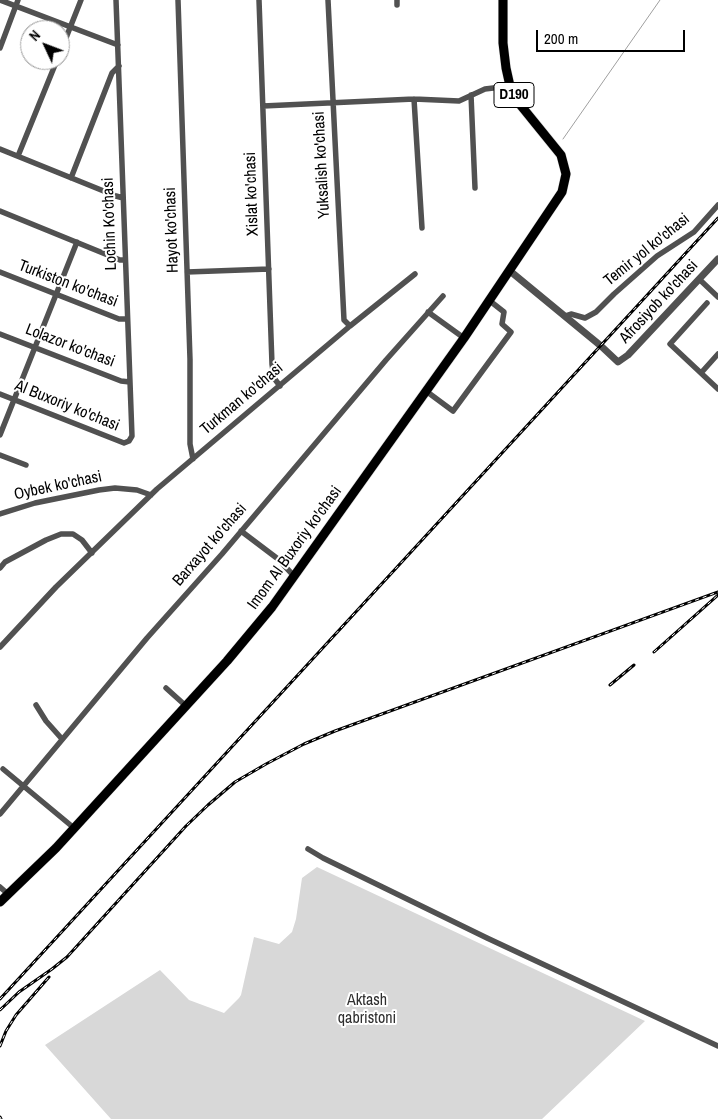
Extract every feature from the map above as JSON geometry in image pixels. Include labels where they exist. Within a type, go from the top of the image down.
[{"type":"main road","name":"D190","points":[[503,0],[503,43],[510,86]]},
{"type":"main road","name":"Imom Al Buxoriy ko'chasi","points":[[0,902],[74,828],[186,706],[272,608],[490,301],[562,192],[566,174],[561,155],[518,102],[510,86]]},
{"type":"street","points":[[0,0],[17,3],[53,20]]},
{"type":"street","points":[[81,0],[70,28],[118,45]]},
{"type":"street","name":"Lochin Ko'chasi","points":[[116,0],[132,436],[129,441],[124,443]]},
{"type":"street","name":"Hayot ko'chasi","points":[[178,0],[187,272],[190,444],[193,459]]},
{"type":"street","name":"Xislat ko'chasi","points":[[259,0],[272,364],[274,378],[280,386]]},
{"type":"street","name":"Yuksalish ko'chasi","points":[[328,0],[344,320],[350,326]]},
{"type":"street","points":[[0,48],[17,3]]},
{"type":"street","points":[[71,178],[112,73],[119,66]]},
{"type":"street","points":[[18,156],[53,70]]},
{"type":"street","points":[[263,106],[414,99],[459,101],[485,89],[510,86]]},
{"type":"street","points":[[471,95],[475,188]]},
{"type":"street","points":[[414,99],[422,228]]},
{"type":"street","points":[[0,150],[123,198]]},
{"type":"street","name":"Temir yol ko'chasi","points":[[565,316],[571,314],[585,318],[596,312],[657,256],[694,232],[718,205]]},
{"type":"street","points":[[0,211],[120,260],[125,260]]},
{"type":"street","points":[[0,435],[77,242]]},
{"type":"street","name":"Afrosiyob ko'chasi","points":[[565,316],[618,362],[628,355],[718,259]]},
{"type":"street","points":[[187,272],[268,269]]},
{"type":"street","name":"Turkiston ko'chasi","points":[[0,272],[119,319],[127,319]]},
{"type":"street","points":[[510,272],[565,316]]},
{"type":"street","name":"Turkman ko'chasi","points":[[0,648],[56,587],[151,495],[350,326],[415,274]]},
{"type":"street","points":[[699,280],[718,297]]},
{"type":"street","name":"Barxayot ko'chasi","points":[[0,814],[147,638],[443,296]]},
{"type":"street","points":[[426,391],[453,412],[511,332],[502,324],[504,312],[490,301]]},
{"type":"street","points":[[707,303],[670,344],[718,389]]},
{"type":"street","points":[[428,312],[464,338]]},
{"type":"street","name":"Lolazor ko'chasi","points":[[0,334],[121,381],[130,382]]},
{"type":"street","points":[[701,373],[718,354]]},
{"type":"street","name":"Al Buxoriy ko'chasi","points":[[0,394],[124,443]]},
{"type":"street","points":[[0,455],[26,465]]},
{"type":"street","name":"Oybek ko'chasi","points":[[0,514],[99,490],[115,488],[137,490],[151,495]]},
{"type":"street","points":[[241,531],[278,559],[294,576]]},
{"type":"street","points":[[0,568],[5,562],[61,534],[73,534],[82,540],[92,553]]},
{"type":"street","points":[[166,688],[186,706]]},
{"type":"street","points":[[36,705],[46,721],[62,739]]},
{"type":"street","points":[[3,769],[74,828]]},
{"type":"street","points":[[308,849],[487,938],[718,1046]]},
{"type":"street","points":[[0,887],[8,894]]},
{"type":"green space","name":"Aktash qabristoni","points":[[317,867],[645,1021],[542,1119],[111,1119],[45,1045],[160,970],[189,1000],[224,1013],[241,995],[254,937],[279,944],[292,932],[296,919],[302,878]]},
{"type":"waterway","points":[[563,139],[660,0]]},
{"type":"railway","points":[[0,999],[718,218]]},
{"type":"railway","points":[[0,1010],[19,992],[67,957],[186,826],[235,782],[304,744],[335,731],[718,592]]},
{"type":"railway","points":[[654,652],[718,595]]},
{"type":"railway","points":[[610,685],[634,665]]},
{"type":"railway","points":[[0,1046],[6,1031],[16,1015],[49,977]]}]
